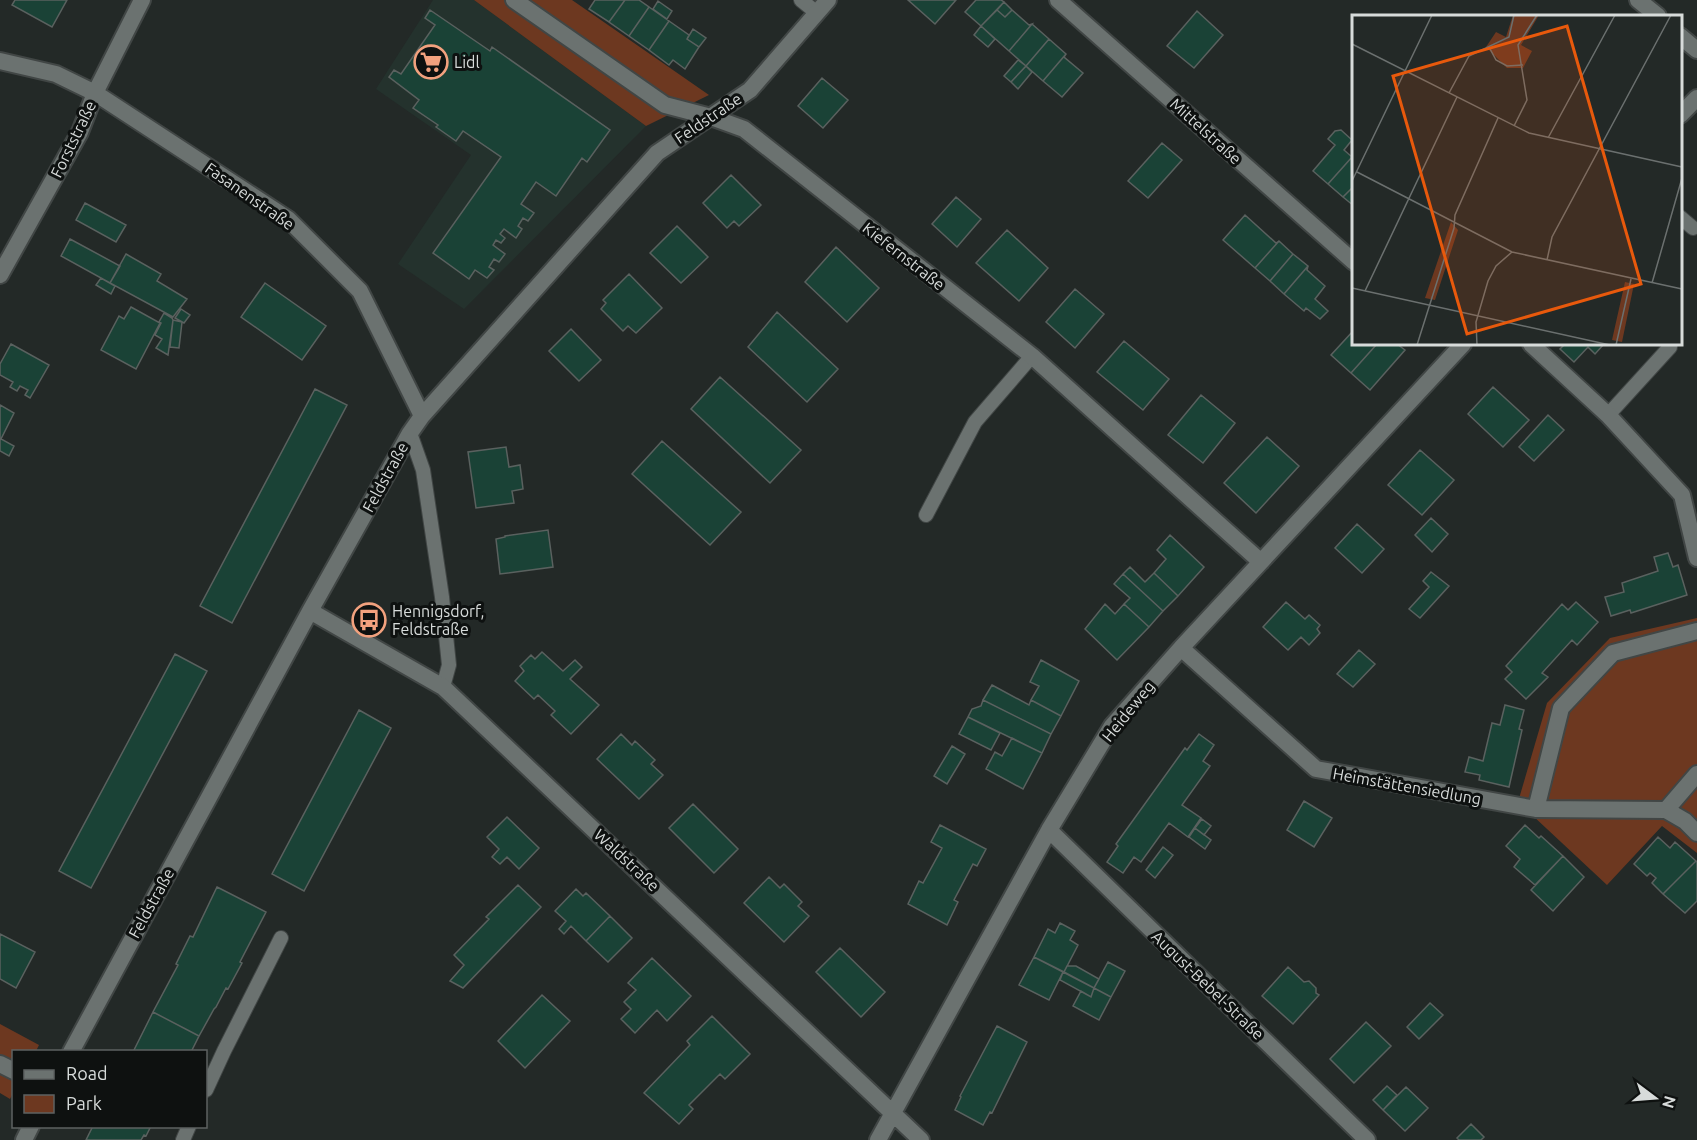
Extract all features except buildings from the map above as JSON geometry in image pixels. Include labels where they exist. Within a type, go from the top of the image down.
[{"type":"street","name":"Forststraße","points":[[0,275],[80,132],[95,93],[142,0]]},
{"type":"street","name":"Kiefernstraße","points":[[514,0],[665,105],[711,117],[744,129],[1032,356],[1260,562]]},
{"type":"street","name":"Mittelstraße","points":[[1058,0],[1352,261]]},
{"type":"street","points":[[1638,0],[1657,15]]},
{"type":"street","name":"Feldstraße","points":[[72,1050],[310,611],[410,433],[422,416],[657,153],[750,90],[822,6]]},
{"type":"street","points":[[1682,38],[1697,50]]},
{"type":"street","name":"Fasanenstraße","points":[[0,61],[56,74],[95,93],[278,212],[296,227],[360,291],[422,416]]},
{"type":"street","points":[[1682,113],[1697,98]]},
{"type":"street","points":[[1532,345],[1608,415],[1682,495],[1697,558]]},
{"type":"street","name":"Heideweg","points":[[878,1140],[1049,830],[1112,726],[1454,346]]},
{"type":"street","name":"Waldstraße","points":[[310,611],[443,687],[921,1140]]},
{"type":"street","points":[[1536,809],[1561,708],[1613,653],[1697,631]]},
{"type":"street","name":"Heimstättensiedlung","points":[[1181,648],[1316,769],[1536,809],[1666,810]]},
{"type":"street","points":[[1697,774],[1666,810],[1685,821],[1697,833]]},
{"type":"street","name":"August-Bebel-Straße","points":[[1049,830],[1367,1140]]},
{"type":"lane","points":[[801,0],[822,6]]},
{"type":"lane","points":[[1682,219],[1693,228]]},
{"type":"lane","points":[[1608,415],[1670,347]]},
{"type":"lane","points":[[926,515],[975,422],[1032,356]]},
{"type":"lane","points":[[410,433],[423,470],[442,597],[449,665],[443,687]]},
{"type":"lane","points":[[207,1088],[280,938]]},
{"type":"shaded area","points":[[433,0],[474,0],[646,126],[464,309],[398,264],[471,155],[376,89]]},
{"type":"green space","points":[[474,0],[572,0],[709,95],[646,126]]},
{"type":"green space","points":[[1697,618],[1697,853],[1662,826],[1607,885],[1518,802],[1547,703],[1610,638]]},
{"type":"green space","points":[[0,1024],[39,1045],[36,1050],[12,1050],[12,1095],[10,1099],[0,1093]]},
{"type":"place","name":"Lidl","points":[[431,62]]},
{"type":"place","name":"Hennigsdorf, Feldstraße","points":[[369,620]]}]
